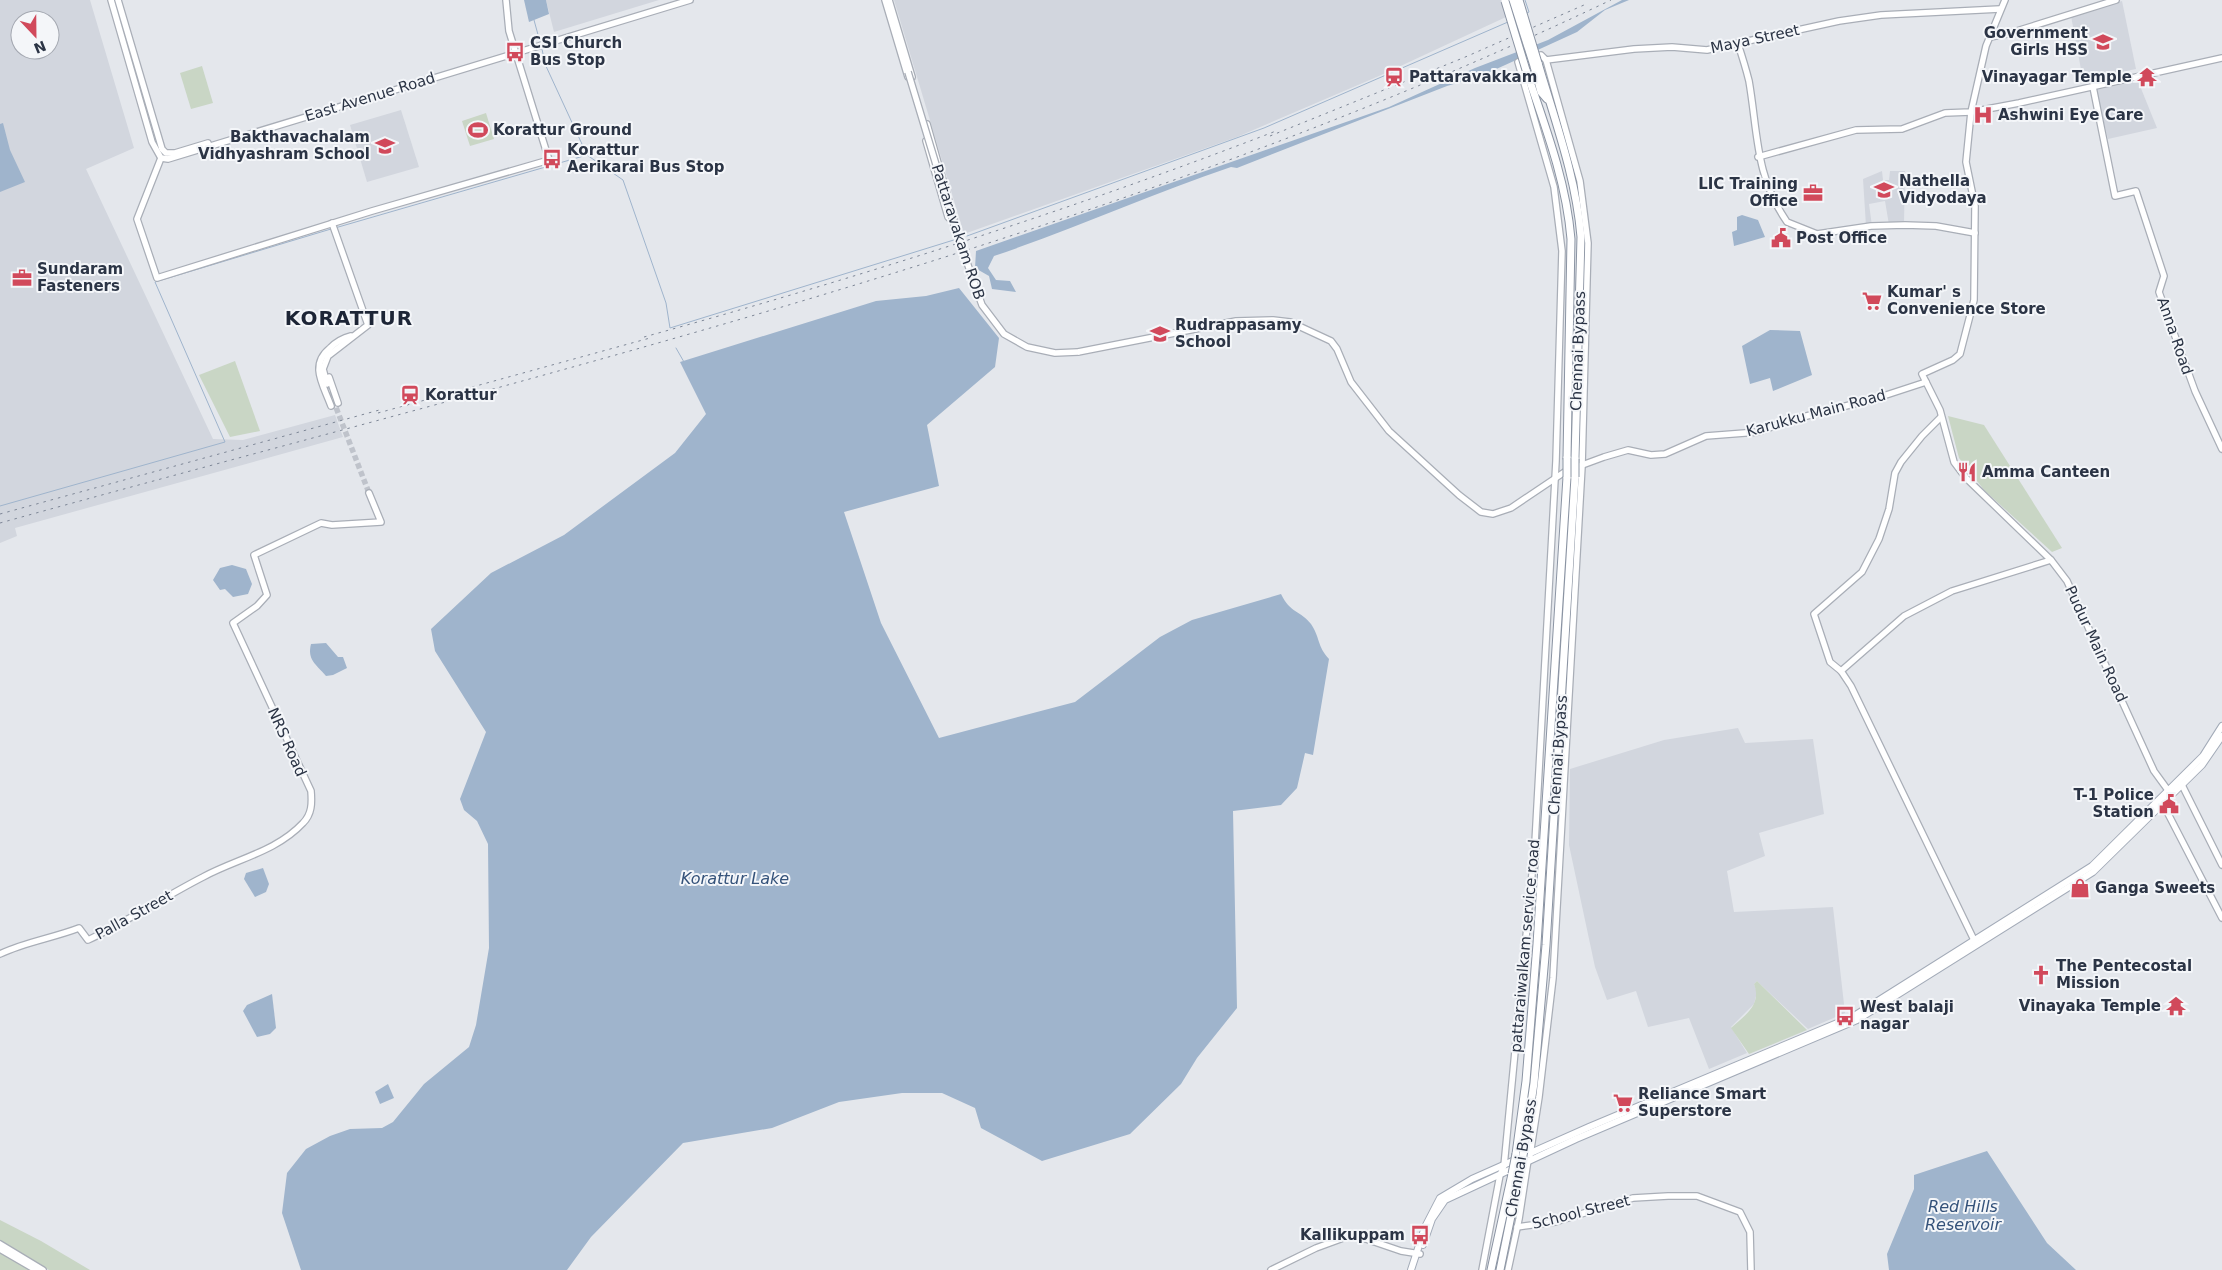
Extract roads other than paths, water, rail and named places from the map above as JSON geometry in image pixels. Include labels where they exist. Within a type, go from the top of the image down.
[{"type":"highway","points":[[1507,0],[1529,67]]},
{"type":"highway","points":[[1514,0],[1529,67]]},
{"type":"highway","points":[[1519,0],[1529,67]]},
{"type":"highway","name":"Chennai Bypass","points":[[1491,1270],[1516,1154],[1526,1081],[1537,944],[1566,477],[1571,458],[1581,237],[1575,188],[1550,104],[1541,92],[1529,67]]},
{"type":"highway","name":"Chennai Bypass","points":[[1500,1270],[1520,1172],[1527,1155],[1534,1084],[1546,945],[1575,476],[1571,458],[1571,239],[1568,206],[1561,173],[1539,107],[1539,93],[1529,67]]},
{"type":"main road","points":[[1416,1270],[1424,1227],[1440,1198],[1454,1188],[1598,1124],[1634,1112],[1854,1016],[1975,942],[2092,866],[2170,793],[2203,756],[2222,726]]},
{"type":"main road","points":[[1412,1270],[1432,1219],[1445,1200],[1500,1174],[1527,1155],[1857,1020],[2093,872],[2163,804],[2170,793],[2182,785],[2202,765],[2222,736]]},
{"type":"street","points":[[111,0],[161,158],[137,219],[157,278],[549,160],[509,31],[506,0]]},
{"type":"street","points":[[118,0],[154,139]]},
{"type":"street","points":[[659,8],[679,0]]},
{"type":"street","points":[[659,8],[690,0]]},
{"type":"street","points":[[885,0],[903,54],[955,215],[950,220],[903,54],[889,0]]},
{"type":"street","points":[[1926,382],[1922,374],[1953,360],[1960,354],[1974,300],[1975,199],[1966,162],[1971,112],[1980,69],[2000,9],[2005,0]]},
{"type":"street","points":[[1990,37],[2007,34],[2116,0]]},
{"type":"street","name":"East Avenue Road","points":[[161,158],[178,156],[659,8]]},
{"type":"street","name":"Maya Street","points":[[1529,67],[1518,62],[1541,55],[1546,60],[1634,49],[1672,47],[1707,50],[1839,21],[1881,15],[2000,9]]},
{"type":"street","points":[[1738,44],[1748,80],[1758,156],[1764,175],[1787,222],[1807,231],[1831,233],[1871,226],[1906,225],[1936,226],[1975,233]]},
{"type":"street","name":"East Avenue Road","points":[[154,139],[163,151],[175,153],[515,52]]},
{"type":"street","name":"Pattaravakam ROB","points":[[903,54],[957,234],[982,305],[1004,334],[1027,347],[1054,353],[1078,352],[1236,321],[1273,320],[1290,322],[1331,341],[1351,382],[1389,431],[1444,483],[1481,512],[1493,514],[1511,508],[1555,479]]},
{"type":"street","points":[[1758,156],[1856,130],[1902,129],[1945,113],[1971,112],[2222,58]]},
{"type":"street","points":[[1508,1270],[1517,1227],[1527,1155],[1539,1097],[1553,978],[1582,466],[1588,243],[1580,181],[1546,60]]},
{"type":"street","name":"pattaraiwalkam service road","points":[[1504,1166],[1535,843],[1555,487],[1562,251],[1554,187],[1529,67]]},
{"type":"street","name":"Anna Road","points":[[2093,87],[2115,196],[2136,191],[2164,276],[2159,292],[2195,391],[2222,449]]},
{"type":"street","points":[[327,384],[323,369],[324,362],[336,349],[368,326],[332,225]]},
{"type":"street","points":[[338,403],[327,373],[328,363],[335,353],[349,343],[356,335]]},
{"type":"street","points":[[330,406],[318,367],[320,359],[336,343],[356,335]]},
{"type":"street","name":"Karukku Main Road","points":[[1555,479],[1566,471],[1628,450],[1650,455],[1665,454],[1706,436],[1758,432],[1791,420],[1877,398],[1926,382]]},
{"type":"street","name":"Pudur Main Road","points":[[1926,382],[1941,417],[1954,462],[1971,486],[2051,560],[2067,582],[2154,771],[2170,793]]},
{"type":"street","points":[[1941,417],[1922,436],[1901,462],[1895,474],[1889,509],[1879,539],[1862,572],[1814,614],[1830,662],[1841,671],[1851,686],[1975,942]]},
{"type":"street","name":"NRS Road","points":[[270,849],[304,822],[312,807],[311,791],[233,623],[257,606],[267,595],[254,556],[321,524],[381,522],[369,493]]},
{"type":"street","points":[[1841,671],[1904,616],[1952,591],[2051,560]]},
{"type":"street","points":[[2182,785],[2222,865]]},
{"type":"street","points":[[2163,804],[2222,918]]},
{"type":"street","name":"Palla Street","points":[[0,954],[28,943],[40,942],[79,928],[88,940],[122,924],[202,877],[270,849]]},
{"type":"street","points":[[1482,1270],[1500,1174],[1504,1166]]},
{"type":"street","name":"School Street","points":[[1517,1227],[1555,1222],[1633,1198],[1697,1196],[1740,1212],[1750,1232],[1751,1270]]},
{"type":"street","points":[[1271,1270],[1316,1248],[1346,1237],[1357,1236],[1401,1251],[1419,1253]]},
{"type":"street","points":[[0,1244],[43,1270]]},
{"type":"street","points":[[0,1249],[28,1268],[36,1270]]},
{"type":"water","points":[[524,0],[546,0],[549,14],[529,22]]},
{"type":"water","points":[[1622,0],[1629,0],[1605,10],[1577,32],[1481,76],[1447,86],[1237,168],[1231,167],[1171,188],[994,256],[988,268],[996,280],[1010,281],[1016,292],[992,289],[989,276],[975,268],[976,251],[1389,107],[1475,68],[1548,40]]},
{"type":"water","points":[[3,123],[10,150],[25,182],[0,192],[0,124]]},
{"type":"water","points":[[1742,215],[1758,220],[1765,237],[1734,246],[1732,232],[1737,230],[1737,217]]},
{"type":"water","name":"Korattur Lake","points":[[959,288],[999,338],[995,367],[927,425],[939,486],[844,512],[881,623],[939,738],[1075,702],[1160,637],[1192,620],[1281,594],[1288,605],[1311,624],[1322,650],[1329,659],[1313,755],[1305,753],[1297,788],[1281,805],[1233,811],[1237,1008],[1197,1058],[1181,1084],[1130,1134],[1042,1161],[981,1128],[975,1108],[942,1093],[902,1093],[839,1102],[772,1128],[683,1143],[591,1237],[567,1270],[301,1270],[282,1213],[287,1173],[306,1149],[330,1136],[350,1129],[382,1128],[393,1122],[424,1084],[469,1047],[476,1025],[489,948],[488,844],[477,821],[464,810],[460,799],[486,732],[435,651],[431,629],[491,573],[564,535],[675,453],[706,414],[680,362],[876,301],[926,296]]},
{"type":"water","points":[[1770,330],[1800,331],[1812,375],[1773,391],[1770,378],[1750,384],[1742,346]]},
{"type":"water","points":[[232,565],[246,569],[252,584],[248,594],[233,597],[225,589],[220,590],[213,580],[220,568]]},
{"type":"water","points":[[326,643],[338,657],[343,657],[347,668],[333,675],[326,676],[313,662],[310,649],[311,644]]},
{"type":"water","points":[[263,868],[269,884],[266,892],[255,897],[244,879],[246,873]]},
{"type":"water","points":[[272,994],[276,1028],[270,1034],[257,1037],[243,1011],[247,1005]]},
{"type":"water","points":[[388,1084],[394,1098],[380,1104],[375,1092]]},
{"type":"water","name":"Red Hills Reservoir","points":[[1987,1151],[2047,1243],[2076,1270],[1889,1270],[1887,1254],[1914,1189],[1914,1175]]},
{"type":"waterway","points":[[1525,0],[1529,12],[1525,14]]},
{"type":"waterway","points":[[534,20],[540,42]]},
{"type":"waterway","points":[[967,236],[1264,128],[1508,22]]},
{"type":"waterway","points":[[542,49],[545,64],[587,155],[623,180],[666,303],[670,328],[957,239]]},
{"type":"waterway","points":[[335,228],[587,155]]},
{"type":"waterway","points":[[0,506],[225,442],[155,282],[331,229]]},
{"type":"waterway","points":[[676,348],[684,362]]},
{"type":"tunnel","points":[[327,384],[369,493]]},
{"type":"railway","points":[[0,523],[614,355],[818,296],[1020,233],[1220,163],[1417,86],[1611,0]]},
{"type":"railway","points":[[1270,136],[1463,58],[1584,5]]},
{"type":"railway","points":[[644,337],[804,291],[962,242],[1120,189],[1276,131]]},
{"type":"railway","points":[[378,413],[650,338]]},
{"type":"railway","points":[[0,514],[383,409]]},
{"type":"place","name":"Government Girls HSS","points":[[2103,42]]},
{"type":"place","name":"CSI Church Bus Stop","points":[[515,52]]},
{"type":"place","name":"Pattaravakkam","points":[[1394,77]]},
{"type":"place","name":"Vinayagar Temple","points":[[2147,77]]},
{"type":"place","name":"Ashwini Eye Care","points":[[1983,115]]},
{"type":"place","name":"Korattur Ground","points":[[478,130]]},
{"type":"place","name":"Bakthavachalam Vidhyashram School","points":[[385,146]]},
{"type":"place","name":"Korattur Aerikarai Bus Stop","points":[[552,159]]},
{"type":"place","name":"Nathella Vidyodaya","points":[[1884,190]]},
{"type":"place","name":"LIC Training Office","points":[[1813,193]]},
{"type":"place","name":"Post Office","points":[[1781,238]]},
{"type":"place","name":"Sundaram Fasteners","points":[[22,278]]},
{"type":"place","name":"Kumar' s Convenience Store","points":[[1872,301]]},
{"type":"place","name":"Rudrappasamy School","points":[[1160,334]]},
{"type":"place","name":"Korattur","points":[[410,395]]},
{"type":"place","name":"Amma Canteen","points":[[1967,472]]},
{"type":"place","name":"T-1 Police Station","points":[[2169,804]]},
{"type":"place","name":"Ganga Sweets","points":[[2080,888]]},
{"type":"place","name":"The Pentecostal Mission","points":[[2041,975]]},
{"type":"place","name":"Vinayaka Temple","points":[[2176,1006]]},
{"type":"place","name":"West balaji nagar","points":[[1845,1016]]},
{"type":"place","name":"Reliance Smart Superstore","points":[[1623,1103]]},
{"type":"place","name":"Kallikuppam","points":[[1420,1235]]},
{"type":"district","name":"KORATTUR","points":[[349,318]]}]
